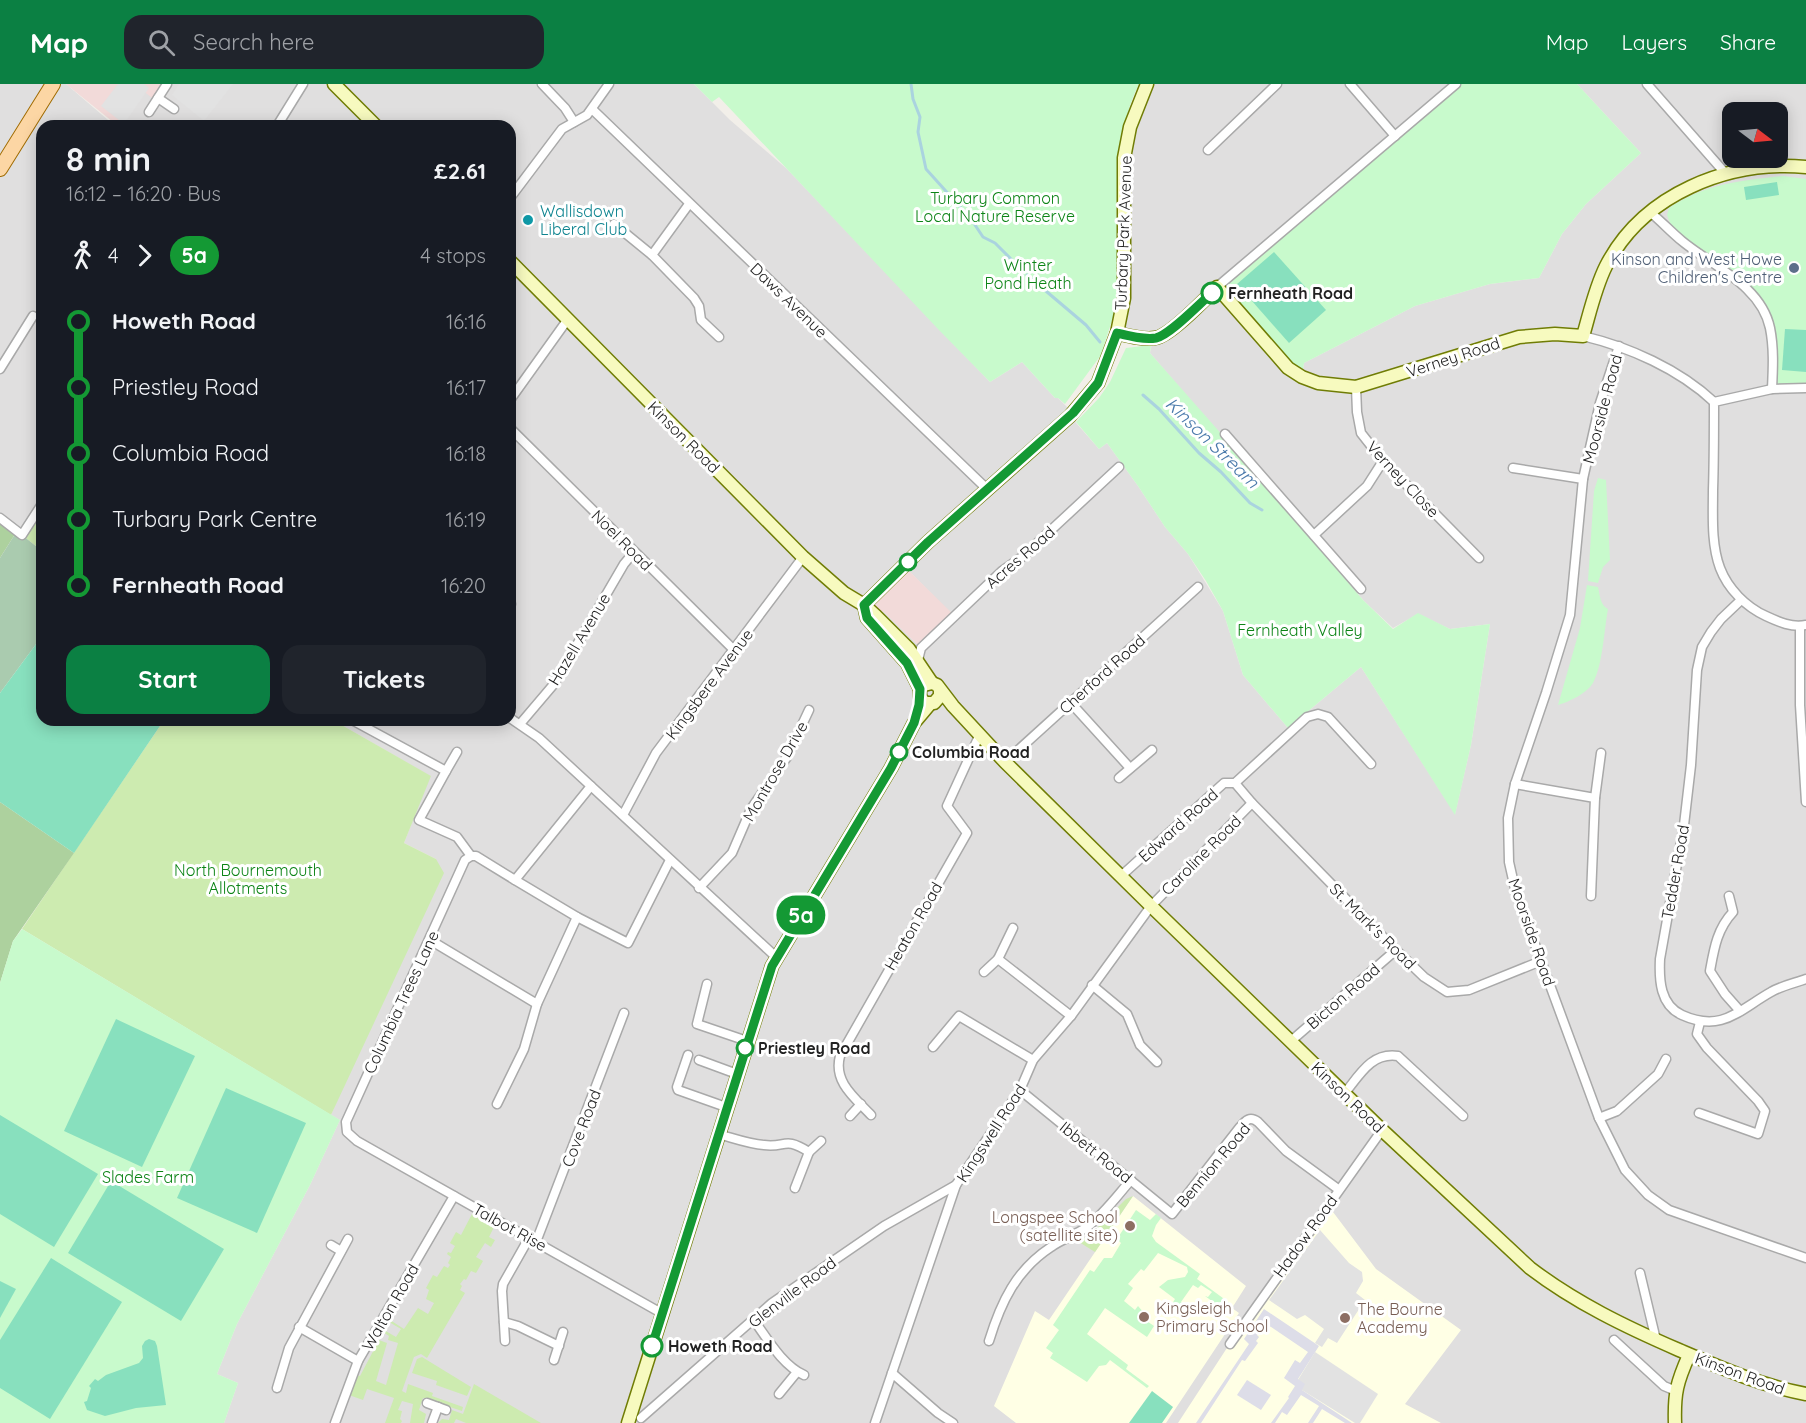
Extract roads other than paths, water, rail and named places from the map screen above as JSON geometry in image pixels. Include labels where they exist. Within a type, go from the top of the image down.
[{"type":"main road","points":[[1,167],[54,84]]},
{"type":"street","points":[[148,112],[167,84]]},
{"type":"street","points":[[281,120],[303,84]]},
{"type":"street","points":[[334,84],[370,120]]},
{"type":"street","points":[[542,84],[565,108],[574,122]]},
{"type":"street","points":[[516,190],[554,138],[568,124],[583,119],[593,110],[609,84]]},
{"type":"street","name":"Turbary Park Avenue","points":[[864,605],[928,542],[1070,416],[1098,383],[1117,333],[1124,298],[1124,158],[1130,127],[1147,84]]},
{"type":"street","points":[[1208,150],[1277,84]]},
{"type":"street","points":[[1350,84],[1395,135]]},
{"type":"street","points":[[1647,84],[1725,173]]},
{"type":"street","points":[[1117,333],[1135,337],[1159,337],[1183,319],[1453,85]]},
{"type":"street","points":[[158,98],[174,109]]},
{"type":"street","name":"Daws Avenue","points":[[593,110],[987,489]]},
{"type":"street","points":[[1583,336],[1596,289],[1606,266],[1619,245],[1651,213],[1679,192],[1725,173],[1773,166],[1806,167]]},
{"type":"street","points":[[652,255],[689,204]]},
{"type":"street","points":[[1651,213],[1683,242],[1731,276],[1749,292],[1761,308],[1770,326],[1773,351],[1772,388]]},
{"type":"street","points":[[614,224],[652,255],[694,298],[699,306],[702,320],[719,338]]},
{"type":"street","name":"Kinson Road","points":[[516,267],[803,557],[844,593],[864,605],[916,652],[936,687],[1005,762],[1382,1130],[1530,1268],[1549,1283],[1605,1317],[1689,1355],[1768,1386],[1806,1394]]},
{"type":"street","name":"Verney Road","points":[[1217,288],[1288,368],[1318,383],[1356,387],[1520,337],[1555,334],[1583,336],[1619,346],[1680,377],[1705,393],[1714,402]]},
{"type":"street","points":[[0,369],[33,316]]},
{"type":"street","points":[[516,392],[568,319]]},
{"type":"street","name":"Moorside Road","points":[[1619,346],[1600,403],[1583,479],[1570,615],[1515,784],[1508,818],[1509,862],[1516,893],[1599,1118],[1624,1170],[1648,1195],[1669,1210],[1806,1258]]},
{"type":"street","name":"Verney Close","points":[[1356,387],[1361,433],[1383,461],[1479,558]]},
{"type":"street","points":[[1806,388],[1772,388],[1714,402],[1713,513],[1717,556],[1725,578],[1741,600],[1758,612],[1782,623],[1803,626],[1800,705],[1806,802]]},
{"type":"street","name":"Noel Road","points":[[516,434],[734,650]]},
{"type":"street","points":[[1225,434],[1361,589]]},
{"type":"street","points":[[1314,536],[1367,486],[1383,461]]},
{"type":"street","name":"Acres Road","points":[[916,652],[1002,571],[1022,557],[1119,467]]},
{"type":"street","points":[[1513,468],[1583,479]]},
{"type":"street","points":[[0,518],[22,535],[36,513]]},
{"type":"street","name":"Hazell Avenue","points":[[520,724],[554,684],[624,564],[634,552]]},
{"type":"street","name":"Kingsbere Avenue","points":[[623,815],[656,753],[803,557]]},
{"type":"street","name":"Cherford Road","points":[[1005,762],[1198,587]]},
{"type":"street","name":"Tedder Road","points":[[1700,1022],[1678,1013],[1669,1004],[1659,980],[1660,959],[1684,825],[1692,753],[1697,669],[1702,647],[1711,632],[1741,600]]},
{"type":"street","name":"Kinson Road","points":[[864,605],[867,618],[907,663],[926,698]]},
{"type":"street","points":[[637,1419],[663,1314],[726,1107],[776,957],[891,768],[926,698],[924,685],[936,687],[940,696],[926,698]]},
{"type":"street","points":[[926,698],[953,706]]},
{"type":"street","points":[[1071,703],[1130,768]]},
{"type":"street","name":"Montrose Drive","points":[[699,888],[732,853],[752,809],[787,757],[809,710]]},
{"type":"street","name":"Edward Road","points":[[1121,876],[1224,783],[1235,783],[1307,717],[1318,714],[1328,717],[1371,764]]},
{"type":"street","points":[[516,722],[539,738],[776,957]]},
{"type":"street","points":[[363,726],[446,771]]},
{"type":"street","name":"Heaton Road","points":[[872,1115],[842,1085],[838,1066],[840,1056],[967,833],[947,806],[980,734]]},
{"type":"street","points":[[1119,778],[1152,750]]},
{"type":"street","points":[[457,752],[419,820],[457,837],[468,858],[482,859],[577,917],[628,943],[670,860]]},
{"type":"street","points":[[1591,896],[1595,798],[1601,753]]},
{"type":"street","name":"St. Mark's Road","points":[[1235,783],[1424,978],[1447,992],[1469,990],[1541,961]]},
{"type":"street","points":[[1515,784],[1595,798]]},
{"type":"street","points":[[515,880],[591,786]]},
{"type":"street","name":"Caroline Road","points":[[1151,906],[1252,803]]},
{"type":"street","name":"Columbia Trees Lane","points":[[357,1141],[347,1132],[346,1122],[468,858]]},
{"type":"street","points":[[1730,896],[1733,912],[1724,921],[1716,941],[1710,971],[1740,1011]]},
{"type":"street","name":"Kingswell Road","points":[[875,1423],[956,1185],[1020,1090],[1033,1060],[1071,1016],[1151,906]]},
{"type":"street","points":[[497,1104],[524,1049],[537,1004],[577,917]]},
{"type":"street","points":[[984,972],[998,959],[1013,928]]},
{"type":"street","points":[[430,940],[537,1004]]},
{"type":"street","name":"Bicton Road","points":[[1291,1041],[1396,950]]},
{"type":"street","points":[[998,959],[1071,1016]]},
{"type":"street","points":[[1699,1113],[1758,1134],[1765,1111],[1707,1048],[1697,1034],[1700,1022],[1712,1022],[1740,1011],[1773,990],[1806,979]]},
{"type":"street","points":[[707,984],[697,1024],[747,1041]]},
{"type":"street","points":[[1092,985],[1127,1014],[1140,1045],[1157,1062]]},
{"type":"street","name":"Cove Road","points":[[505,1341],[503,1284],[533,1240],[624,1013]]},
{"type":"street","points":[[933,1047],[959,1016],[1033,1060]]},
{"type":"street","points":[[1344,1093],[1369,1064],[1386,1054],[1398,1056],[1463,1116]]},
{"type":"street","points":[[688,1055],[678,1090],[726,1107]]},
{"type":"street","points":[[1599,1118],[1617,1112],[1658,1074],[1666,1059]]},
{"type":"street","points":[[699,1060],[737,1074]]},
{"type":"street","name":"Ibbett Road","points":[[1020,1090],[1172,1214]]},
{"type":"street","points":[[850,1116],[861,1104]]},
{"type":"street","name":"Bennion Road","points":[[1172,1214],[1240,1127],[1249,1119],[1258,1122],[1287,1151],[1338,1189]]},
{"type":"street","name":"Hadow Road","points":[[1230,1344],[1382,1130]]},
{"type":"street","points":[[718,1134],[766,1146],[787,1142],[798,1145],[808,1152]]},
{"type":"street","name":"Talbot Rise","points":[[357,1141],[663,1314]]},
{"type":"street","points":[[795,1188],[808,1152],[821,1141]]},
{"type":"street","points":[[989,1341],[1004,1299],[1025,1270],[1052,1246],[1086,1228],[1131,1180]]},
{"type":"street","name":"Glenville Road","points":[[637,1419],[772,1303],[884,1226],[956,1185]]},
{"type":"street","name":"Walton Road","points":[[335,1423],[358,1361],[454,1196]]},
{"type":"street","points":[[277,1388],[289,1348],[299,1327],[348,1239]]},
{"type":"street","points":[[331,1245],[341,1251]]},
{"type":"street","points":[[1640,1273],[1656,1340]]},
{"type":"street","points":[[753,1319],[776,1350],[800,1373],[779,1394]]},
{"type":"street","points":[[504,1322],[518,1326],[559,1346]]},
{"type":"street","points":[[299,1327],[358,1361]]},
{"type":"street","points":[[554,1360],[563,1332]]},
{"type":"street","points":[[1614,1340],[1664,1386],[1676,1390]]},
{"type":"street","points":[[1676,1423],[1678,1378],[1689,1355]]},
{"type":"street","points":[[892,1373],[953,1423]]},
{"type":"street","points":[[427,1404],[442,1408],[432,1423]]},
{"type":"waterway","name":"Kinson Stream","points":[[911,84],[913,99],[920,117],[918,132],[926,169],[971,219],[983,237],[995,243],[1019,267]]},
{"type":"waterway","name":"Kinson Stream","points":[[1027,275],[1086,325],[1100,342]]},
{"type":"waterway","name":"Kinson Stream","points":[[1143,395],[1250,503],[1262,510]]},
{"type":"place","name":"Wallisdown Liberal Club","points":[[528,220]]},
{"type":"place","name":"Kinson and West Howe Children's Centre","points":[[1794,268]]},
{"type":"place","name":"Fernheath Road","points":[[1212,293]]},
{"type":"place","name":"Columbia Road","points":[[899,752]]},
{"type":"place","name":"Priestley Road","points":[[745,1048]]},
{"type":"place","name":"Longspee School (satellite site)","points":[[1130,1226]]},
{"type":"place","name":"Kingsleigh Primary School","points":[[1144,1317]]},
{"type":"place","name":"The Bourne Academy","points":[[1345,1318]]},
{"type":"place","name":"Howeth Road","points":[[652,1346]]},
{"type":"park label","name":"Turbary Common Local Nature Reserve","points":[[995,207]]},
{"type":"park label","name":"Winter Pond Heath","points":[[1028,274]]},
{"type":"park label","name":"Fernheath Valley","points":[[1300,630]]},
{"type":"park label","name":"North Bournemouth Allotments","points":[[248,879]]},
{"type":"park label","name":"Slades Farm","points":[[148,1177]]}]
